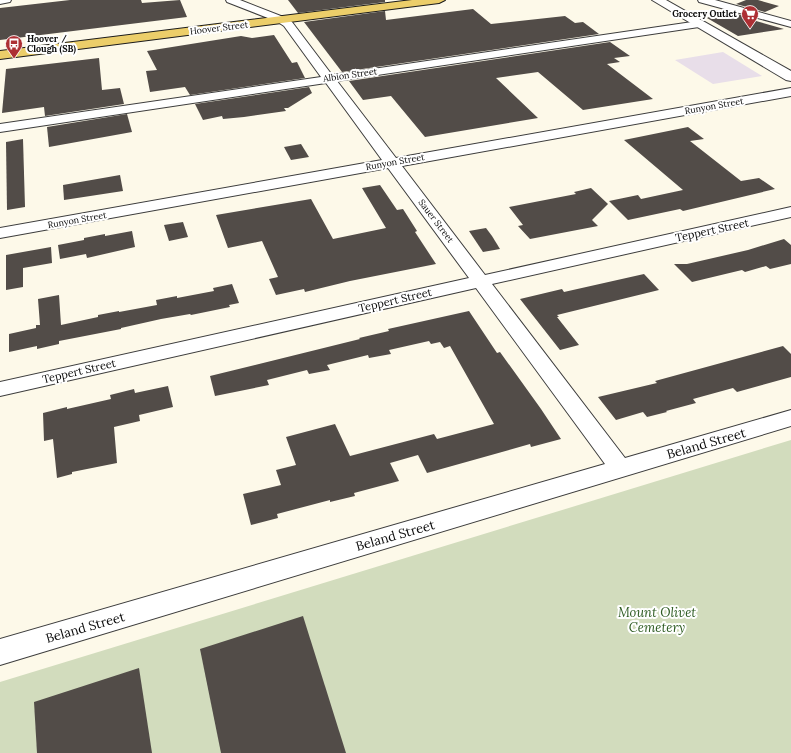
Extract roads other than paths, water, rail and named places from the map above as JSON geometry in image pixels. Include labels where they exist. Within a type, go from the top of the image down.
[{"type":"main road","name":"Hoover Street","points":[[0,55],[439,0]]},
{"type":"street","points":[[0,1],[6,0]]},
{"type":"street","name":"Sauer Street","points":[[232,0],[282,20],[288,24],[620,468]]},
{"type":"street","points":[[658,0],[791,77]]},
{"type":"street","points":[[703,0],[791,24]]},
{"type":"street","name":"Albion Street","points":[[0,128],[699,24]]},
{"type":"street","name":"Runyon Street","points":[[0,234],[791,92]]},
{"type":"street","name":"Teppert Street","points":[[0,389],[791,212]]},
{"type":"street","name":"Beland Street","points":[[0,652],[791,418]]},
{"type":"place","name":"Grocery Outlet","points":[[750,29]]},
{"type":"place","name":"Hoover / Clough (SB)","points":[[14,59]]},
{"type":"park label","name":"Mount Olivet Cemetery","points":[[657,620]]}]
